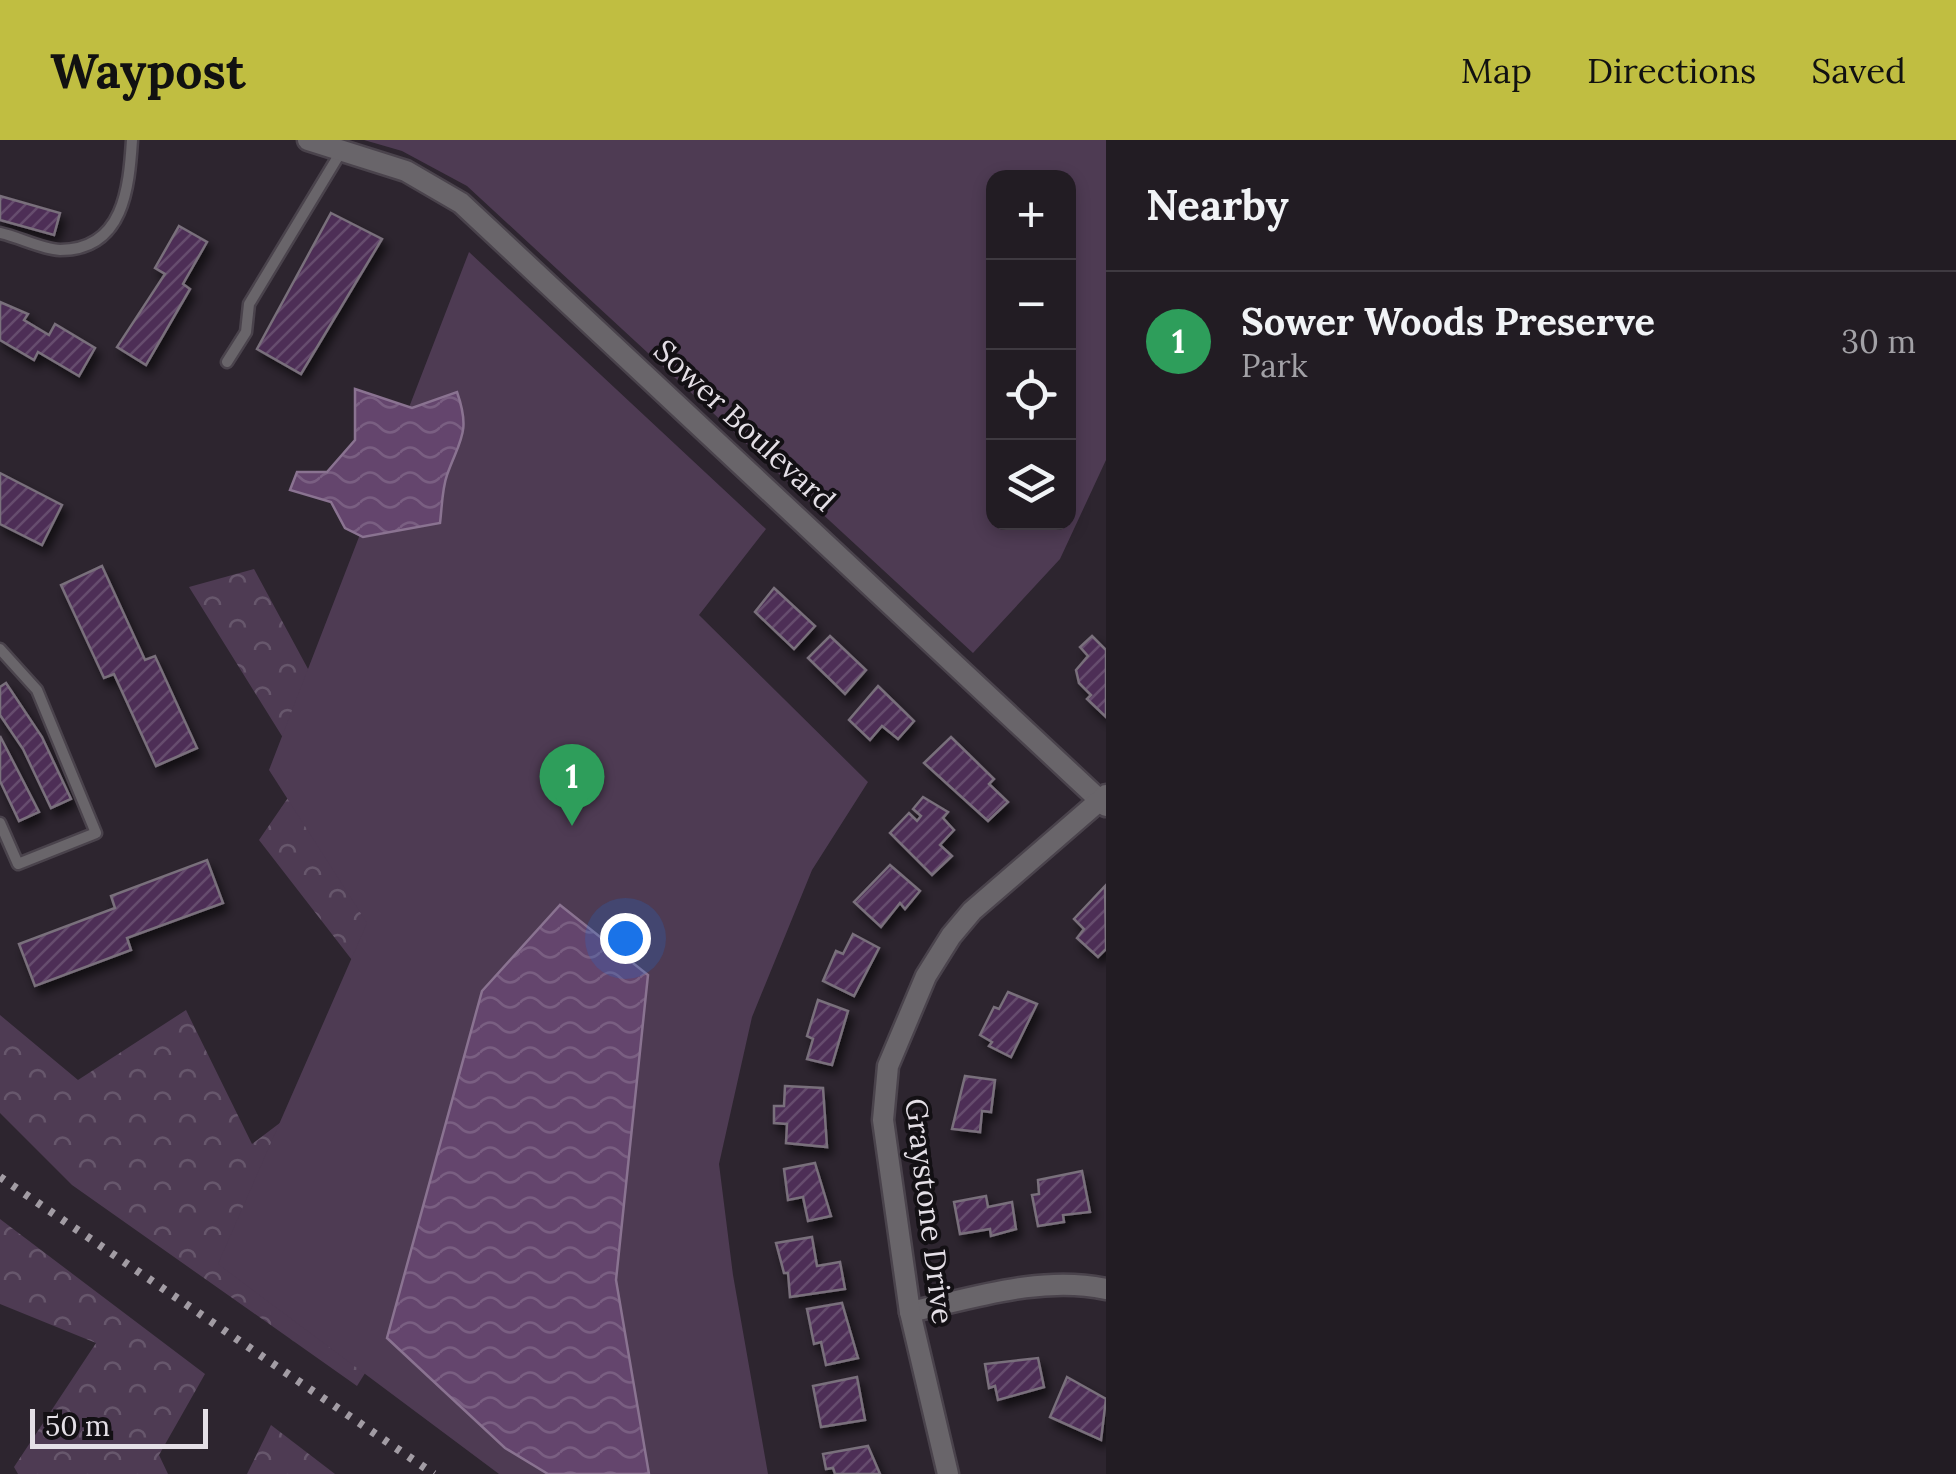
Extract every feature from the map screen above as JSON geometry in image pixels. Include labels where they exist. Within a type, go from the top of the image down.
[{"type":"street","name":"Sower Boulevard","points":[[308,140],[406,172],[461,203],[1104,801]]},
{"type":"street","name":"Graystone Drive","points":[[948,1474],[910,1312],[883,1120],[888,1066],[926,976],[972,911],[1104,801]]},
{"type":"street","points":[[910,1312],[1026,1288],[1076,1283],[1106,1289]]},
{"type":"lane","points":[[0,233],[58,250],[79,247],[112,228],[128,196],[132,140]]},
{"type":"lane","points":[[227,362],[246,332],[248,304],[342,150]]},
{"type":"lane","points":[[0,649],[36,690],[96,833],[18,864],[0,822]]},
{"type":"green space","points":[[364,140],[1106,140],[1106,460],[1076,525],[1076,170],[986,170],[986,530],[1073,530],[1060,559],[973,653],[467,186],[402,151]]},
{"type":"green space","points":[[469,252],[766,529],[699,615],[868,782],[812,870],[752,1017],[719,1164],[733,1275],[768,1474],[499,1474],[218,1264],[367,923],[269,770]]},
{"type":"green space","points":[[254,569],[482,991],[387,1338],[357,1386],[72,1185],[0,1113],[0,1015],[78,1080],[186,1010],[252,1144],[354,1067],[369,982],[259,840],[305,773],[189,587]]},
{"type":"green space","points":[[0,1219],[205,1374],[159,1455],[168,1474],[18,1474],[14,1467],[96,1343],[0,1304]]},
{"type":"green space","points":[[271,1425],[335,1474],[247,1474]]},
{"type":"water","points":[[355,389],[412,408],[457,392],[463,426],[445,480],[440,523],[363,537],[345,528],[331,502],[290,490],[297,472],[327,472],[355,440]]},
{"type":"water","points":[[560,905],[648,975],[616,1280],[649,1474],[548,1474],[505,1448],[387,1338],[482,991]]},
{"type":"building","points":[[0,196],[60,213],[54,235],[0,220]]},
{"type":"building","points":[[331,213],[382,239],[301,374],[257,349]]},
{"type":"building","points":[[179,226],[207,242],[183,284],[190,289],[146,365],[117,347],[165,274],[155,268]]},
{"type":"building","points":[[0,302],[28,314],[24,320],[49,335],[55,324],[95,348],[79,376],[38,352],[34,360],[0,340]]},
{"type":"building","points":[[0,473],[62,505],[42,545],[0,524]]},
{"type":"building","points":[[102,566],[145,660],[155,656],[197,748],[156,766],[114,674],[104,678],[61,585]]},
{"type":"building","points":[[774,588],[815,626],[794,649],[755,612]]},
{"type":"building","points":[[830,636],[866,670],[845,694],[808,658]]},
{"type":"building","points":[[1092,636],[1106,650],[1106,717],[1087,699],[1091,695],[1079,683],[1076,670],[1088,656],[1080,647]]},
{"type":"building","points":[[6,683],[42,737],[71,799],[51,808],[23,749],[0,715],[0,687]]},
{"type":"building","points":[[878,686],[914,721],[898,739],[882,726],[870,740],[849,720]]},
{"type":"building","points":[[0,736],[39,812],[19,821],[0,781]]},
{"type":"building","points":[[951,737],[994,779],[989,784],[1008,802],[988,821],[924,763]]},
{"type":"building","points":[[923,797],[948,812],[943,818],[954,830],[940,845],[952,856],[932,875],[890,833],[909,813],[917,821],[921,816],[913,809]]},
{"type":"building","points":[[207,860],[223,903],[127,938],[131,950],[35,986],[19,944],[115,908],[111,896]]},
{"type":"building","points":[[890,865],[920,891],[905,909],[900,903],[881,927],[854,902]]},
{"type":"building","points":[[1105,886],[1106,949],[1098,957],[1077,938],[1084,929],[1074,919]]},
{"type":"building","points":[[853,934],[879,948],[854,996],[823,981],[836,951],[843,954]]},
{"type":"building","points":[[1008,992],[1037,1004],[1011,1057],[989,1046],[992,1042],[980,1035],[994,1007],[999,1009]]},
{"type":"building","points":[[818,1000],[848,1011],[832,1065],[807,1059],[813,1039],[807,1036]]},
{"type":"building","points":[[965,1076],[995,1080],[991,1112],[982,1111],[980,1132],[952,1129]]},
{"type":"building","points":[[785,1086],[823,1088],[827,1147],[786,1143],[787,1124],[774,1123],[774,1106],[784,1106]]},
{"type":"building","points":[[815,1163],[831,1216],[808,1221],[803,1197],[788,1200],[784,1169]]},
{"type":"building","points":[[1082,1171],[1090,1212],[1063,1215],[1064,1222],[1038,1226],[1032,1195],[1039,1194],[1038,1180]]},
{"type":"building","points":[[986,1196],[988,1207],[1012,1202],[1016,1229],[991,1236],[990,1229],[960,1234],[954,1202]]},
{"type":"building","points":[[812,1237],[817,1266],[840,1262],[845,1289],[790,1297],[788,1273],[784,1273],[776,1243]]},
{"type":"building","points":[[842,1303],[858,1358],[826,1365],[821,1342],[814,1344],[807,1309]]},
{"type":"building","points":[[1038,1358],[1044,1387],[998,1400],[995,1386],[989,1388],[985,1364]]},
{"type":"building","points":[[857,1377],[865,1420],[821,1427],[813,1386]]},
{"type":"building","points":[[1067,1377],[1106,1399],[1101,1440],[1050,1417]]},
{"type":"building","points":[[868,1446],[880,1474],[835,1474],[833,1468],[826,1469],[823,1454]]},
{"type":"railway","points":[[0,1177],[434,1474]]},
{"type":"place","name":"Sower Woods Preserve","points":[[572,826]]}]
